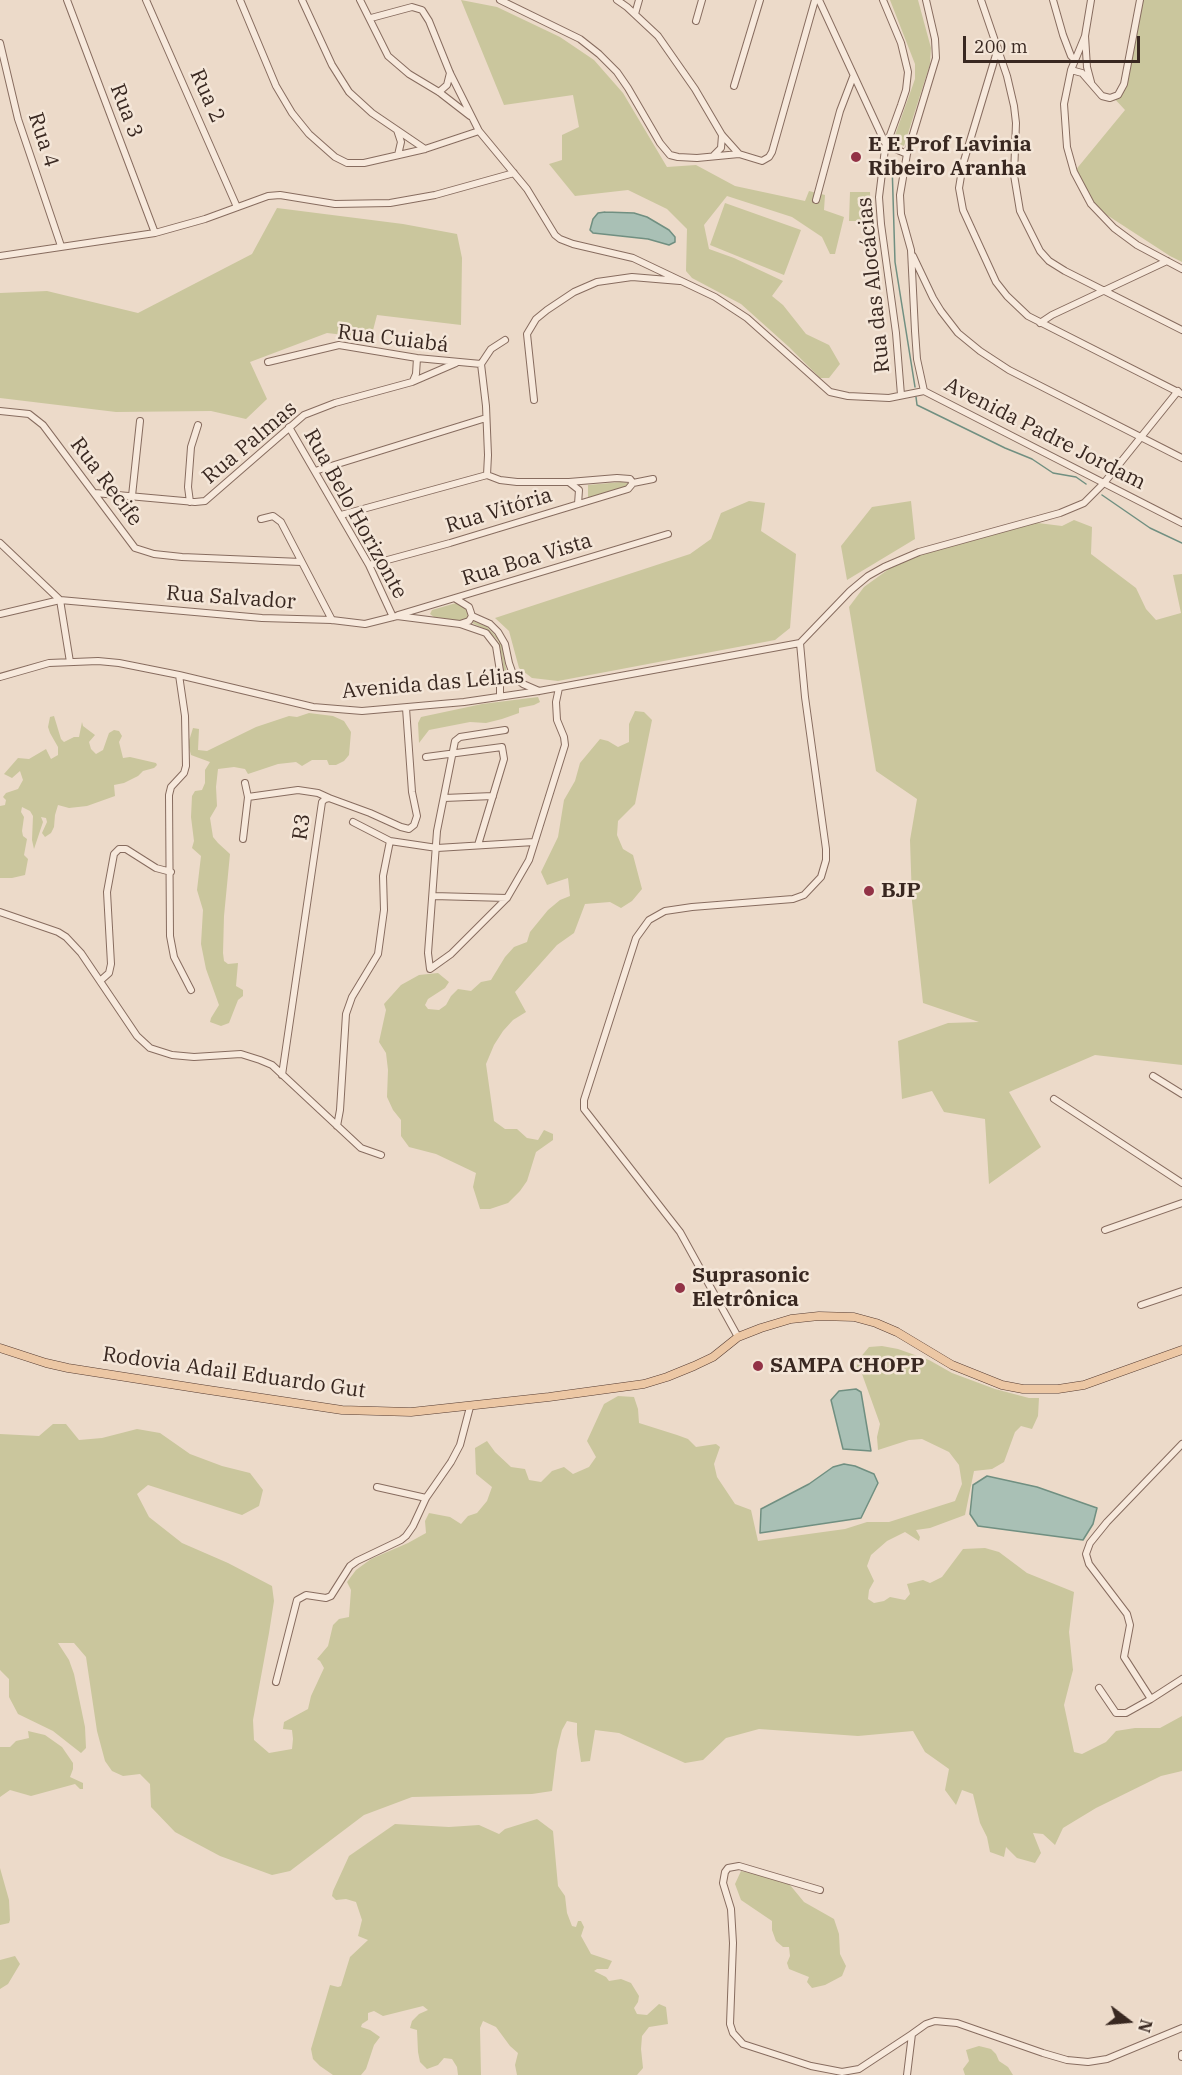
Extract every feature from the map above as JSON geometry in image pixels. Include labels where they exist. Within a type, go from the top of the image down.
[{"type":"main road","name":"Rodovia Adail Eduardo Gut","points":[[0,1348],[68,1368],[320,1407],[411,1412],[607,1390],[644,1383],[694,1366],[713,1357],[738,1337],[761,1328],[791,1319],[819,1316],[854,1317],[897,1332],[952,1365],[970,1373],[1002,1385],[1036,1390],[1084,1385],[1182,1350]]},
{"type":"street","name":"Rua 3","points":[[67,0],[155,233]]},
{"type":"street","name":"Rua 2","points":[[146,0],[237,207]]},
{"type":"street","points":[[240,0],[276,86],[292,113],[309,134],[335,157],[347,163],[363,163],[425,149],[479,131]]},
{"type":"street","points":[[302,0],[343,85],[372,113],[425,149]]},
{"type":"street","points":[[360,0],[388,56],[409,74],[439,92],[471,118]]},
{"type":"street","points":[[500,0],[580,39],[599,54],[617,72],[628,88],[666,152],[673,156],[686,158],[739,154],[762,161],[772,152],[817,0]]},
{"type":"street","points":[[617,0],[658,36],[695,89],[722,135],[739,154]]},
{"type":"street","points":[[635,14],[639,0]]},
{"type":"street","points":[[696,21],[702,0]]},
{"type":"street","points":[[734,86],[760,0]]},
{"type":"street","points":[[817,0],[886,145],[908,154]]},
{"type":"street","name":"Rua das Alocácias","points":[[883,0],[901,43],[908,72],[902,105],[886,145],[880,183],[879,212],[902,395]]},
{"type":"street","points":[[926,0],[935,39],[936,57],[908,154],[900,204],[906,236],[924,281],[948,321],[958,333],[980,351],[1009,370],[1182,458]]},
{"type":"street","points":[[981,0],[998,48],[1014,106],[1015,184],[1025,224],[1040,251],[1049,261],[1182,330]]},
{"type":"street","points":[[1053,0],[1063,35],[1071,56],[1075,60]]},
{"type":"street","points":[[1091,0],[1085,36],[1091,86]]},
{"type":"street","points":[[1071,70],[1082,74],[1091,86],[1107,98],[1113,98],[1122,90],[1140,0]]},
{"type":"street","points":[[371,18],[412,7],[419,8],[429,21],[471,118],[527,189],[555,235],[560,239],[573,244],[622,254],[660,269],[735,309],[830,392],[848,396],[890,398],[924,390]]},
{"type":"street","points":[[1085,36],[1071,70],[1064,104],[1068,156],[1082,189],[1093,206],[1114,228],[1137,245],[1182,269]]},
{"type":"street","name":"Rua 4","points":[[0,43],[18,118],[61,246]]},
{"type":"street","points":[[738,1337],[688,1244],[584,1109],[584,1100],[636,938],[649,920],[665,911],[793,899],[804,895],[821,877],[826,860],[826,849],[805,697],[801,643],[858,584],[884,567],[919,552],[1073,509],[1092,496],[1104,483],[1141,436],[1180,393],[1040,323],[1020,310],[996,282],[971,230],[960,199],[960,177],[998,48]]},
{"type":"street","points":[[439,92],[447,85],[450,73]]},
{"type":"street","points":[[816,200],[840,111],[853,77]]},
{"type":"street","points":[[396,129],[401,142],[398,155]]},
{"type":"street","points":[[713,156],[721,148],[722,135]]},
{"type":"street","points":[[0,256],[155,233],[273,195],[335,204],[403,202],[472,186],[514,173]]},
{"type":"street","name":"Avenida Padre Jordam","points":[[911,250],[917,359],[924,390],[1182,523]]},
{"type":"street","points":[[1040,323],[1052,315],[1167,261]]},
{"type":"street","points":[[534,400],[527,334],[536,319],[546,310],[574,292],[597,282],[632,277],[683,281]]},
{"type":"street","points":[[913,284],[924,281]]},
{"type":"street","points":[[487,475],[489,455],[481,363],[491,349],[505,340]]},
{"type":"street","name":"Rua Cuiabá","points":[[268,362],[339,345],[456,363],[481,363]]},
{"type":"street","points":[[412,382],[416,374],[417,358]]},
{"type":"street","name":"Rua Palmas","points":[[95,493],[190,502],[209,500],[304,415],[320,408],[412,382],[456,363]]},
{"type":"street","name":"Rua Recife","points":[[0,411],[29,414],[38,420],[133,546],[141,550],[182,557],[301,562]]},
{"type":"street","points":[[315,471],[486,418]]},
{"type":"street","points":[[132,496],[140,421]]},
{"type":"street","points":[[190,502],[188,487],[191,447],[198,425]]},
{"type":"street","name":"Rua Belo Horizonte","points":[[289,427],[369,565],[395,617]]},
{"type":"street","points":[[341,516],[487,475],[500,480],[518,482],[569,482],[617,478],[633,482],[653,479]]},
{"type":"street","points":[[569,482],[576,485],[579,490],[578,504]]},
{"type":"street","name":"Rua Vitória","points":[[369,565],[628,489],[633,482]]},
{"type":"street","points":[[261,519],[273,516],[278,519],[332,620]]},
{"type":"street","name":"Rua Boa Vista","points":[[395,617],[668,534]]},
{"type":"street","points":[[0,543],[60,600],[70,662]]},
{"type":"street","points":[[456,599],[467,606],[472,616],[490,624],[498,632],[505,644],[514,677],[539,691]]},
{"type":"street","name":"Rua Salvador","points":[[0,614],[60,600],[262,618],[332,620],[365,624],[395,617],[460,624],[486,633],[496,646],[500,671],[500,696]]},
{"type":"street","points":[[426,606],[425,615],[428,620]]},
{"type":"street","points":[[460,624],[469,621],[472,616]]},
{"type":"street","name":"Avenida das Lélias","points":[[0,677],[49,663],[119,663],[330,710],[362,711],[406,708],[559,688],[801,643]]},
{"type":"street","points":[[179,675],[185,716],[186,766],[184,773],[173,784],[170,791],[172,948],[191,990]]},
{"type":"street","points":[[505,730],[460,736],[455,741],[437,831],[428,953],[430,969],[451,954],[507,898],[529,860],[565,745],[557,720],[556,702],[559,688]]},
{"type":"street","name":"R3","points":[[282,1075],[324,800],[329,798],[401,827],[409,829],[414,825],[417,816],[412,792],[406,708]]},
{"type":"street","points":[[426,757],[502,747],[504,759],[478,845]]},
{"type":"street","points":[[243,839],[248,797],[245,783]]},
{"type":"street","points":[[248,797],[298,790],[318,793],[329,798]]},
{"type":"street","points":[[444,798],[493,796]]},
{"type":"street","points":[[353,822],[390,841],[437,848],[534,842]]},
{"type":"street","points":[[337,1126],[346,1014],[352,997],[378,954],[384,910],[383,876],[390,841]]},
{"type":"street","points":[[100,981],[107,977],[111,964],[107,892],[114,854],[119,849],[126,849],[156,868],[171,873]]},
{"type":"street","points":[[433,896],[507,898]]},
{"type":"street","points":[[0,912],[58,932],[66,937],[81,953],[137,1036],[150,1048],[183,1056],[241,1054],[272,1065],[361,1148],[381,1155]]},
{"type":"street","points":[[1153,1076],[1182,1094]]},
{"type":"street","points":[[1054,1099],[1182,1184]]},
{"type":"street","points":[[1105,1230],[1182,1203]]},
{"type":"street","points":[[1141,1305],[1182,1291]]},
{"type":"street","points":[[276,1682],[297,1600],[306,1595],[326,1598],[331,1596],[350,1566],[357,1560],[406,1536],[426,1498],[460,1445],[470,1407]]},
{"type":"street","points":[[1151,1699],[1124,1657],[1130,1625],[1127,1614],[1089,1564],[1086,1554],[1090,1543],[1107,1522],[1182,1444]]},
{"type":"street","points":[[377,1487],[426,1498]]},
{"type":"street","points":[[1099,1688],[1116,1713],[1126,1713],[1182,1679]]},
{"type":"street","points":[[820,1890],[739,1866],[728,1868],[725,1872],[723,1883],[731,1909],[733,1943],[730,2024],[733,2033],[743,2044],[811,2066],[842,2072],[859,2069],[934,2021],[950,2022],[1002,2037],[1067,2060],[1088,2062],[1107,2059],[1182,2028]]},
{"type":"street","points":[[907,2075],[912,2034]]},
{"type":"shaded area","points":[[461,0],[497,7],[560,37],[594,60],[623,93],[667,167],[696,165],[735,186],[805,201],[809,191],[825,195],[824,210],[844,217],[835,254],[830,254],[822,237],[792,217],[727,196],[704,225],[709,249],[783,281],[772,296],[783,305],[806,334],[829,345],[840,364],[829,378],[820,378],[741,304],[692,278],[686,271],[687,229],[667,209],[628,190],[575,196],[549,164],[562,160],[562,135],[579,127],[573,95],[504,105]]},
{"type":"shaded area","points":[[890,0],[918,0],[931,48],[930,64],[904,146],[893,141],[915,79],[915,64]]},
{"type":"shaded area","points":[[1140,0],[1182,0],[1182,262],[1093,206],[1074,172],[1125,110],[1113,97],[1125,83]]},
{"type":"shaded area","points":[[850,192],[870,192],[871,221],[849,221]]},
{"type":"shaded area","points":[[725,203],[801,230],[784,275],[710,245]]},
{"type":"shaded area","points":[[277,208],[403,224],[457,234],[462,258],[461,325],[377,315],[371,338],[327,333],[250,362],[267,399],[246,419],[211,411],[116,412],[0,398],[0,293],[47,291],[138,313],[252,254]]},
{"type":"shaded area","points":[[598,213],[634,213],[647,217],[669,230],[675,237],[675,242],[669,245],[648,239],[593,233],[590,230],[593,219]]},
{"type":"shaded area","points":[[628,483],[630,486],[588,497],[588,485]]},
{"type":"shaded area","points":[[749,501],[765,503],[761,531],[796,554],[790,628],[775,640],[558,681],[532,678],[519,668],[509,631],[495,618],[690,554],[711,539],[721,513]]},
{"type":"shaded area","points":[[911,501],[915,539],[847,580],[841,546],[872,507]]},
{"type":"shaded area","points":[[1074,520],[1092,527],[1091,554],[1136,588],[1146,609],[1156,620],[1181,613],[1173,575],[1182,574],[1182,1065],[1095,1055],[1009,1092],[1041,1147],[989,1184],[985,1119],[944,1112],[932,1091],[902,1099],[898,1041],[948,1023],[979,1022],[923,1003],[912,901],[910,840],[917,799],[876,771],[849,607],[864,587],[904,558],[1030,522],[1062,526]]},
{"type":"shaded area","points":[[456,603],[467,609],[469,618],[462,621],[434,617],[430,614],[432,610]]},
{"type":"shaded area","points":[[473,621],[487,627],[499,639],[507,674],[511,681],[509,684],[505,685],[502,682],[503,664],[499,642],[489,631],[472,623]]},
{"type":"shaded area","points":[[538,697],[540,702],[519,708],[519,713],[502,719],[486,723],[470,722],[429,730],[419,743],[418,723],[421,717],[482,704]]},
{"type":"shaded area","points":[[635,711],[644,712],[652,720],[635,804],[618,821],[617,835],[623,849],[633,855],[642,889],[632,901],[621,908],[610,902],[585,904],[574,933],[557,945],[515,992],[526,1012],[513,1020],[503,1031],[486,1064],[494,1121],[505,1129],[517,1129],[527,1138],[538,1140],[544,1130],[553,1134],[553,1140],[536,1152],[527,1181],[508,1203],[490,1209],[480,1209],[473,1187],[476,1173],[436,1154],[409,1147],[401,1136],[401,1120],[387,1097],[386,1053],[379,1042],[386,1010],[384,1004],[401,985],[419,975],[438,973],[449,982],[445,988],[428,999],[425,1005],[428,1009],[439,1010],[446,1005],[458,989],[471,991],[481,982],[491,980],[514,947],[527,942],[530,932],[548,910],[560,900],[570,896],[568,878],[547,885],[541,872],[558,837],[564,800],[575,781],[580,763],[600,739],[618,747],[629,742],[629,724]]},
{"type":"shaded area","points":[[309,713],[333,716],[344,721],[351,732],[349,755],[344,761],[336,765],[329,765],[327,760],[312,760],[302,766],[296,762],[278,764],[248,774],[245,769],[234,767],[218,769],[217,806],[210,818],[213,837],[230,854],[223,953],[224,961],[228,964],[238,963],[236,986],[243,990],[243,996],[238,1000],[229,1023],[221,1026],[210,1022],[219,1005],[206,969],[201,944],[203,910],[197,890],[201,856],[192,848],[194,841],[191,817],[192,796],[195,791],[202,790],[205,783],[205,770],[210,762],[191,755],[188,744],[193,728],[199,729],[198,750],[207,751],[256,727],[289,716],[297,717]]},
{"type":"shaded area","points":[[54,716],[64,742],[79,737],[82,722],[83,726],[95,735],[89,742],[96,754],[103,750],[109,733],[114,730],[119,731],[122,736],[119,742],[123,758],[130,757],[157,765],[124,783],[114,785],[115,796],[87,806],[69,808],[58,805],[54,827],[45,837],[42,833],[47,822],[46,818],[41,817],[43,822],[34,849],[33,816],[30,811],[22,807],[21,812],[24,817],[22,831],[23,836],[27,839],[24,855],[28,859],[25,875],[0,878],[0,806],[5,805],[6,800],[3,797],[6,793],[18,789],[23,780],[20,771],[12,778],[4,774],[18,758],[29,759],[46,749],[51,759],[58,755],[58,747],[48,727],[50,717]]},
{"type":"shaded area","points":[[882,1346],[929,1360],[952,1373],[995,1389],[1029,1398],[1039,1398],[1038,1416],[1032,1429],[1021,1426],[1015,1432],[1004,1462],[992,1469],[974,1471],[965,1515],[930,1528],[916,1530],[920,1537],[919,1541],[905,1532],[887,1541],[871,1555],[867,1566],[874,1581],[869,1590],[868,1599],[874,1603],[890,1597],[905,1600],[910,1594],[907,1584],[923,1580],[930,1583],[942,1577],[963,1549],[985,1548],[999,1552],[1027,1573],[1074,1592],[1069,1632],[1073,1670],[1064,1705],[1074,1752],[1082,1754],[1106,1742],[1116,1731],[1160,1728],[1182,1716],[1182,1771],[1161,1776],[1096,1808],[1063,1828],[1055,1845],[1043,1834],[1033,1833],[1041,1853],[1035,1863],[1017,1858],[1006,1847],[1004,1857],[990,1852],[973,1794],[962,1790],[956,1805],[945,1790],[949,1769],[925,1752],[913,1731],[858,1736],[759,1729],[726,1738],[703,1760],[685,1763],[619,1733],[595,1730],[590,1761],[581,1762],[577,1723],[567,1721],[557,1750],[552,1791],[532,1794],[412,1797],[364,1815],[290,1871],[272,1875],[220,1856],[175,1832],[151,1807],[150,1784],[140,1774],[123,1776],[112,1771],[105,1761],[97,1731],[86,1657],[74,1643],[58,1643],[69,1660],[74,1674],[85,1727],[86,1748],[81,1753],[53,1731],[18,1714],[9,1697],[9,1679],[0,1670],[0,1434],[39,1436],[53,1424],[66,1424],[79,1440],[102,1438],[137,1429],[160,1433],[190,1454],[250,1473],[263,1490],[259,1506],[242,1515],[148,1485],[137,1494],[149,1517],[182,1543],[272,1586],[274,1601],[253,1720],[254,1740],[269,1753],[292,1749],[292,1730],[283,1729],[284,1722],[308,1709],[311,1696],[324,1668],[317,1659],[328,1646],[333,1625],[339,1619],[349,1617],[351,1590],[347,1582],[356,1570],[371,1559],[426,1533],[425,1521],[429,1513],[450,1517],[461,1524],[468,1516],[477,1513],[487,1501],[492,1487],[476,1474],[475,1448],[487,1441],[511,1467],[525,1469],[529,1480],[541,1482],[552,1471],[564,1467],[573,1474],[589,1467],[596,1457],[587,1441],[604,1404],[618,1396],[634,1397],[639,1423],[688,1439],[696,1447],[716,1444],[720,1447],[714,1464],[717,1477],[735,1504],[751,1510],[758,1541],[845,1529],[867,1522],[889,1522],[955,1501],[962,1484],[959,1465],[949,1452],[922,1439],[909,1440],[878,1450],[877,1437],[880,1424],[862,1374],[856,1369],[859,1359],[869,1347]]},
{"type":"shaded area","points":[[856,1389],[861,1392],[871,1451],[843,1449],[831,1400],[839,1391]]},
{"type":"shaded area","points":[[844,1464],[874,1474],[878,1483],[861,1518],[760,1533],[761,1509],[809,1484],[833,1467]]},
{"type":"shaded area","points":[[987,1476],[1037,1487],[1097,1508],[1093,1524],[1083,1540],[978,1526],[970,1514],[973,1485]]},
{"type":"shaded area","points":[[28,1731],[45,1735],[62,1747],[73,1763],[70,1777],[83,1783],[83,1789],[75,1784],[31,1796],[10,1790],[0,1797],[0,1747],[10,1747],[16,1741],[29,1738]]},
{"type":"shaded area","points":[[537,1819],[553,1831],[558,1886],[565,1896],[567,1913],[572,1926],[576,1927],[578,1921],[581,1921],[584,1927],[581,1936],[591,1954],[612,1961],[608,1969],[594,1971],[609,1981],[621,1979],[631,1983],[639,1996],[634,2008],[637,2014],[647,2015],[659,2004],[666,2007],[668,2024],[649,2027],[642,2036],[643,2068],[637,2075],[517,2075],[515,2065],[518,2053],[496,2027],[483,2021],[480,2028],[481,2075],[458,2075],[457,2067],[452,2059],[444,2058],[438,2065],[427,2069],[420,2062],[417,2030],[410,2028],[412,2021],[419,2014],[428,2010],[423,2006],[383,2016],[374,2011],[368,2013],[368,2020],[361,2027],[380,2037],[361,2075],[333,2075],[320,2066],[313,2059],[311,2049],[330,1985],[341,1986],[350,1957],[368,1940],[358,1936],[362,1920],[356,1902],[346,1899],[336,1900],[332,1896],[349,1856],[395,1824],[449,1827],[479,1825],[499,1834],[505,1829]]},
{"type":"shaded area","points":[[0,1868],[9,1900],[10,1920],[9,1923],[0,1925]]},
{"type":"shaded area","points":[[741,1871],[778,1879],[790,1885],[804,1902],[834,1919],[839,1934],[840,1954],[846,1966],[842,1976],[825,1985],[812,1988],[807,1982],[809,1977],[789,1969],[787,1963],[790,1956],[789,1947],[783,1947],[776,1941],[772,1921],[741,1900],[735,1884]]},
{"type":"shaded area","points":[[15,1956],[20,1964],[8,1984],[0,1989],[0,1960]]},
{"type":"shaded area","points":[[979,2046],[991,2049],[1013,2075],[965,2075],[963,2069],[969,2061],[966,2050]]},
{"type":"waterway","points":[[892,163],[895,262],[915,387]]},
{"type":"waterway","points":[[916,397],[917,405],[1032,459],[1053,473],[1076,477],[1086,484]]},
{"type":"waterway","points":[[1102,495],[1150,528],[1182,543]]},
{"type":"place","name":"E E Prof Lavinia Ribeiro Aranha","points":[[856,157]]},
{"type":"place","name":"BJP","points":[[869,891]]},
{"type":"place","name":"Suprasonic Eletrônica","points":[[680,1288]]},
{"type":"place","name":"SAMPA CHOPP","points":[[758,1366]]}]
